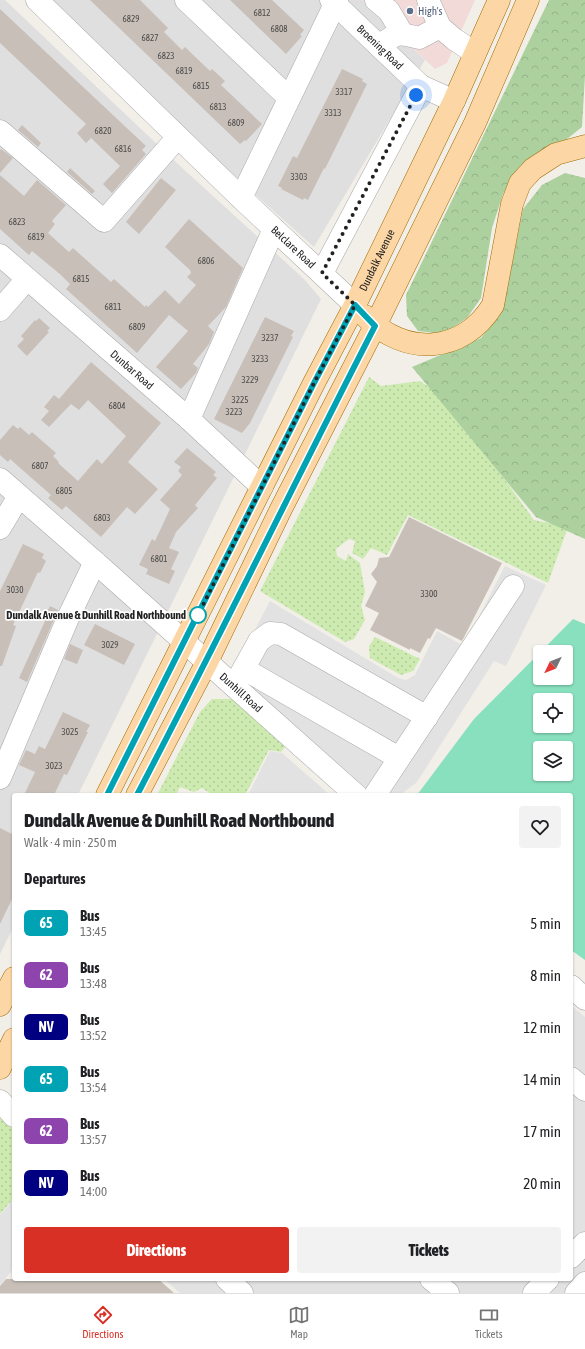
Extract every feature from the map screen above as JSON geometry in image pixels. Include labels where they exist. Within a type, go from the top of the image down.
[{"type":"main road","name":"Dundalk Avenue","points":[[108,793],[314,383],[355,305],[454,101],[499,0]]},
{"type":"main road","points":[[138,793],[207,662],[281,509],[375,326],[475,123],[528,0]]},
{"type":"main road","name":"Belclare Road","points":[[355,305],[375,326],[402,340],[426,346],[464,335],[485,318],[493,305],[512,204],[520,183],[533,169],[556,154],[585,146]]},
{"type":"main road","points":[[0,1005],[12,982]]},
{"type":"main road","points":[[0,1068],[12,1043]]},
{"type":"street","name":"Belclare Road","points":[[37,0],[241,198],[355,305]]},
{"type":"street","points":[[186,0],[289,98]]},
{"type":"street","points":[[241,198],[289,98],[338,5],[366,0]]},
{"type":"street","points":[[376,0],[389,11],[402,33]]},
{"type":"street","points":[[428,0],[440,27],[454,40],[475,53]]},
{"type":"street","name":"Broening Road","points":[[338,5],[421,86],[454,101]]},
{"type":"street","points":[[379,46],[393,36],[402,33],[419,38],[440,27]]},
{"type":"street","points":[[322,273],[421,86]]},
{"type":"street","points":[[0,131],[104,221],[178,137]]},
{"type":"street","points":[[188,419],[274,229]]},
{"type":"street","name":"Dunbar Road","points":[[0,255],[188,419],[262,487]]},
{"type":"street","points":[[0,310],[27,279]]},
{"type":"street","name":"Dunhill Road","points":[[0,479],[207,662],[239,677],[354,793]]},
{"type":"street","points":[[0,510],[19,496]]},
{"type":"street","points":[[0,528],[19,496]]},
{"type":"street","points":[[0,778],[68,618],[95,562]]},
{"type":"street","points":[[376,793],[513,586]]},
{"type":"street","points":[[400,758],[239,677],[259,641],[270,633],[281,634],[427,717]]},
{"type":"street","points":[[573,988],[585,999]]},
{"type":"street","points":[[573,1080],[585,1090]]},
{"type":"street","points":[[0,1101],[12,1114]]},
{"type":"street","points":[[573,1254],[585,1243]]},
{"type":"street","points":[[433,1281],[448,1293]]},
{"type":"street","points":[[534,1293],[546,1281]]},
{"type":"street","points":[[576,1293],[585,1283]]},
{"type":"shaded area","points":[[0,0],[5,0],[179,165],[304,279],[321,299],[79,793],[12,793],[12,930],[0,954]]},
{"type":"shaded area","points":[[48,0],[362,0],[425,60],[314,247],[202,147]]},
{"type":"shaded area","points":[[362,0],[475,0],[447,63],[435,69]]},
{"type":"shaded area","points":[[505,566],[546,585],[506,666],[494,661],[417,782],[403,793],[364,793],[233,671],[270,601],[398,678],[406,680],[415,675],[437,631],[464,646]]},
{"type":"shaded area","points":[[270,751],[282,753],[328,793],[249,793]]},
{"type":"shaded area","points":[[573,1007],[585,1017],[585,1293],[180,1293],[166,1281],[573,1281]]},
{"type":"shaded area","points":[[12,1201],[12,1270],[0,1285],[0,1215]]},
{"type":"green space","points":[[549,0],[585,0],[585,76],[582,127],[562,143],[519,168],[503,194],[492,228],[481,298],[467,318],[443,334],[418,331],[407,316],[406,295]]},
{"type":"green space","points":[[565,173],[585,178],[585,539],[536,517],[412,367],[481,338],[492,323],[505,299],[523,209],[542,185]]},
{"type":"green space","points":[[369,377],[381,386],[420,381],[448,401],[534,520],[568,527],[548,583],[408,515],[387,555],[371,548],[363,559],[352,553],[355,541],[349,539],[336,549],[337,556],[346,561],[348,554],[360,563],[365,592],[361,606],[365,620],[354,639],[345,642],[260,591]]},
{"type":"green space","points":[[573,619],[585,624],[585,960],[573,951],[573,793],[418,793],[474,719],[533,659],[533,685],[573,685],[573,645],[547,645]]},
{"type":"green space","points":[[375,637],[420,659],[413,671],[401,675],[370,658],[369,646]]},
{"type":"green space","points":[[212,699],[235,699],[285,747],[281,752],[269,750],[246,793],[210,793],[202,788],[194,792],[180,787],[177,793],[158,793],[200,712]]},
{"type":"green space","points":[[0,1118],[12,1127],[12,1200],[0,1214]]},
{"type":"building","points":[[90,0],[140,0],[168,28],[164,32],[182,50],[185,47],[210,71],[212,69],[225,81],[221,85],[262,124],[246,141],[245,140],[240,144]]},
{"type":"building","points":[[230,0],[272,0],[304,30],[300,35],[302,36],[286,54]]},
{"type":"building","points":[[0,9],[146,146],[142,150],[146,154],[112,193],[103,184],[120,166],[91,138],[86,143],[77,133],[86,124],[0,43]]},
{"type":"building","points":[[342,69],[363,79],[362,81],[367,84],[308,200],[304,198],[303,200],[278,186],[293,156],[297,158]]},
{"type":"building","points":[[22,125],[41,143],[38,147],[18,130]]},
{"type":"building","points":[[1,149],[13,158],[0,173],[0,150]]},
{"type":"building","points":[[70,168],[95,191],[92,194],[67,172]]},
{"type":"building","points":[[0,175],[24,196],[37,180],[66,205],[52,221],[55,224],[48,233],[69,252],[73,248],[111,282],[114,279],[145,307],[146,305],[148,307],[165,290],[179,304],[196,285],[187,277],[191,273],[190,270],[165,247],[189,219],[243,268],[226,307],[208,326],[214,332],[209,344],[193,364],[198,368],[196,373],[181,389],[156,367],[188,331],[169,315],[137,353],[66,289],[70,284],[61,275],[32,251],[29,255],[0,229]]},
{"type":"building","points":[[161,178],[176,190],[139,234],[126,222]]},
{"type":"building","points":[[265,317],[294,331],[291,336],[293,337],[250,423],[242,433],[214,419]]},
{"type":"building","points":[[39,318],[50,328],[47,331],[49,332],[27,356],[17,346],[24,339],[21,336],[35,320],[36,321]]},
{"type":"building","points":[[91,362],[161,423],[128,462],[158,489],[135,514],[127,507],[101,537],[66,506],[62,510],[48,498],[51,495],[10,459],[8,462],[0,455],[0,440],[13,425],[18,429],[20,427],[29,435],[32,432],[56,453],[53,456],[59,462],[58,463],[78,481],[97,459],[102,464],[126,436],[88,400],[79,410],[71,404],[49,427],[41,420],[49,411],[44,407],[54,395],[59,399]]},
{"type":"building","points":[[187,448],[216,472],[213,475],[217,478],[195,505],[198,508],[176,532],[169,548],[179,552],[171,569],[175,571],[169,584],[146,574],[148,569],[139,565],[152,539],[155,541],[170,509],[160,500],[182,475],[178,471],[181,467],[174,462]]},
{"type":"building","points":[[409,517],[502,563],[462,641],[436,628],[430,639],[428,638],[420,653],[410,648],[410,650],[370,630],[379,613],[365,606],[377,582],[371,574],[377,566],[379,558],[389,557]]},
{"type":"building","points":[[23,544],[44,554],[42,558],[46,561],[40,573],[38,572],[13,625],[16,626],[2,666],[0,666],[0,591]]},
{"type":"building","points":[[50,606],[58,610],[27,682],[19,678],[45,621],[43,620]]},
{"type":"building","points":[[95,624],[135,644],[124,665],[84,645]]},
{"type":"building","points":[[70,644],[83,650],[77,664],[64,659]]},
{"type":"building","points":[[63,712],[90,725],[67,775],[64,774],[55,793],[25,793],[35,772],[19,765],[26,750],[35,754],[39,746],[45,749]]},
{"type":"building","points":[[0,828],[12,834],[12,899],[0,924]]},
{"type":"building","points":[[6,1279],[12,1279],[12,1281],[160,1281],[174,1293],[0,1293],[0,1286]]},
{"type":"bus line","name":"65","points":[[108,793],[314,383],[355,305],[375,326],[281,509],[207,662],[138,793]]},
{"type":"place","name":"High's","points":[[410,11]]},
{"type":"place","name":"Dundalk Avenue & Dunhill Road Northbound","points":[[198,615]]},
{"type":"route","points":[[198,615],[196,619],[262,487],[314,383],[355,305],[322,273],[416,95]]}]
